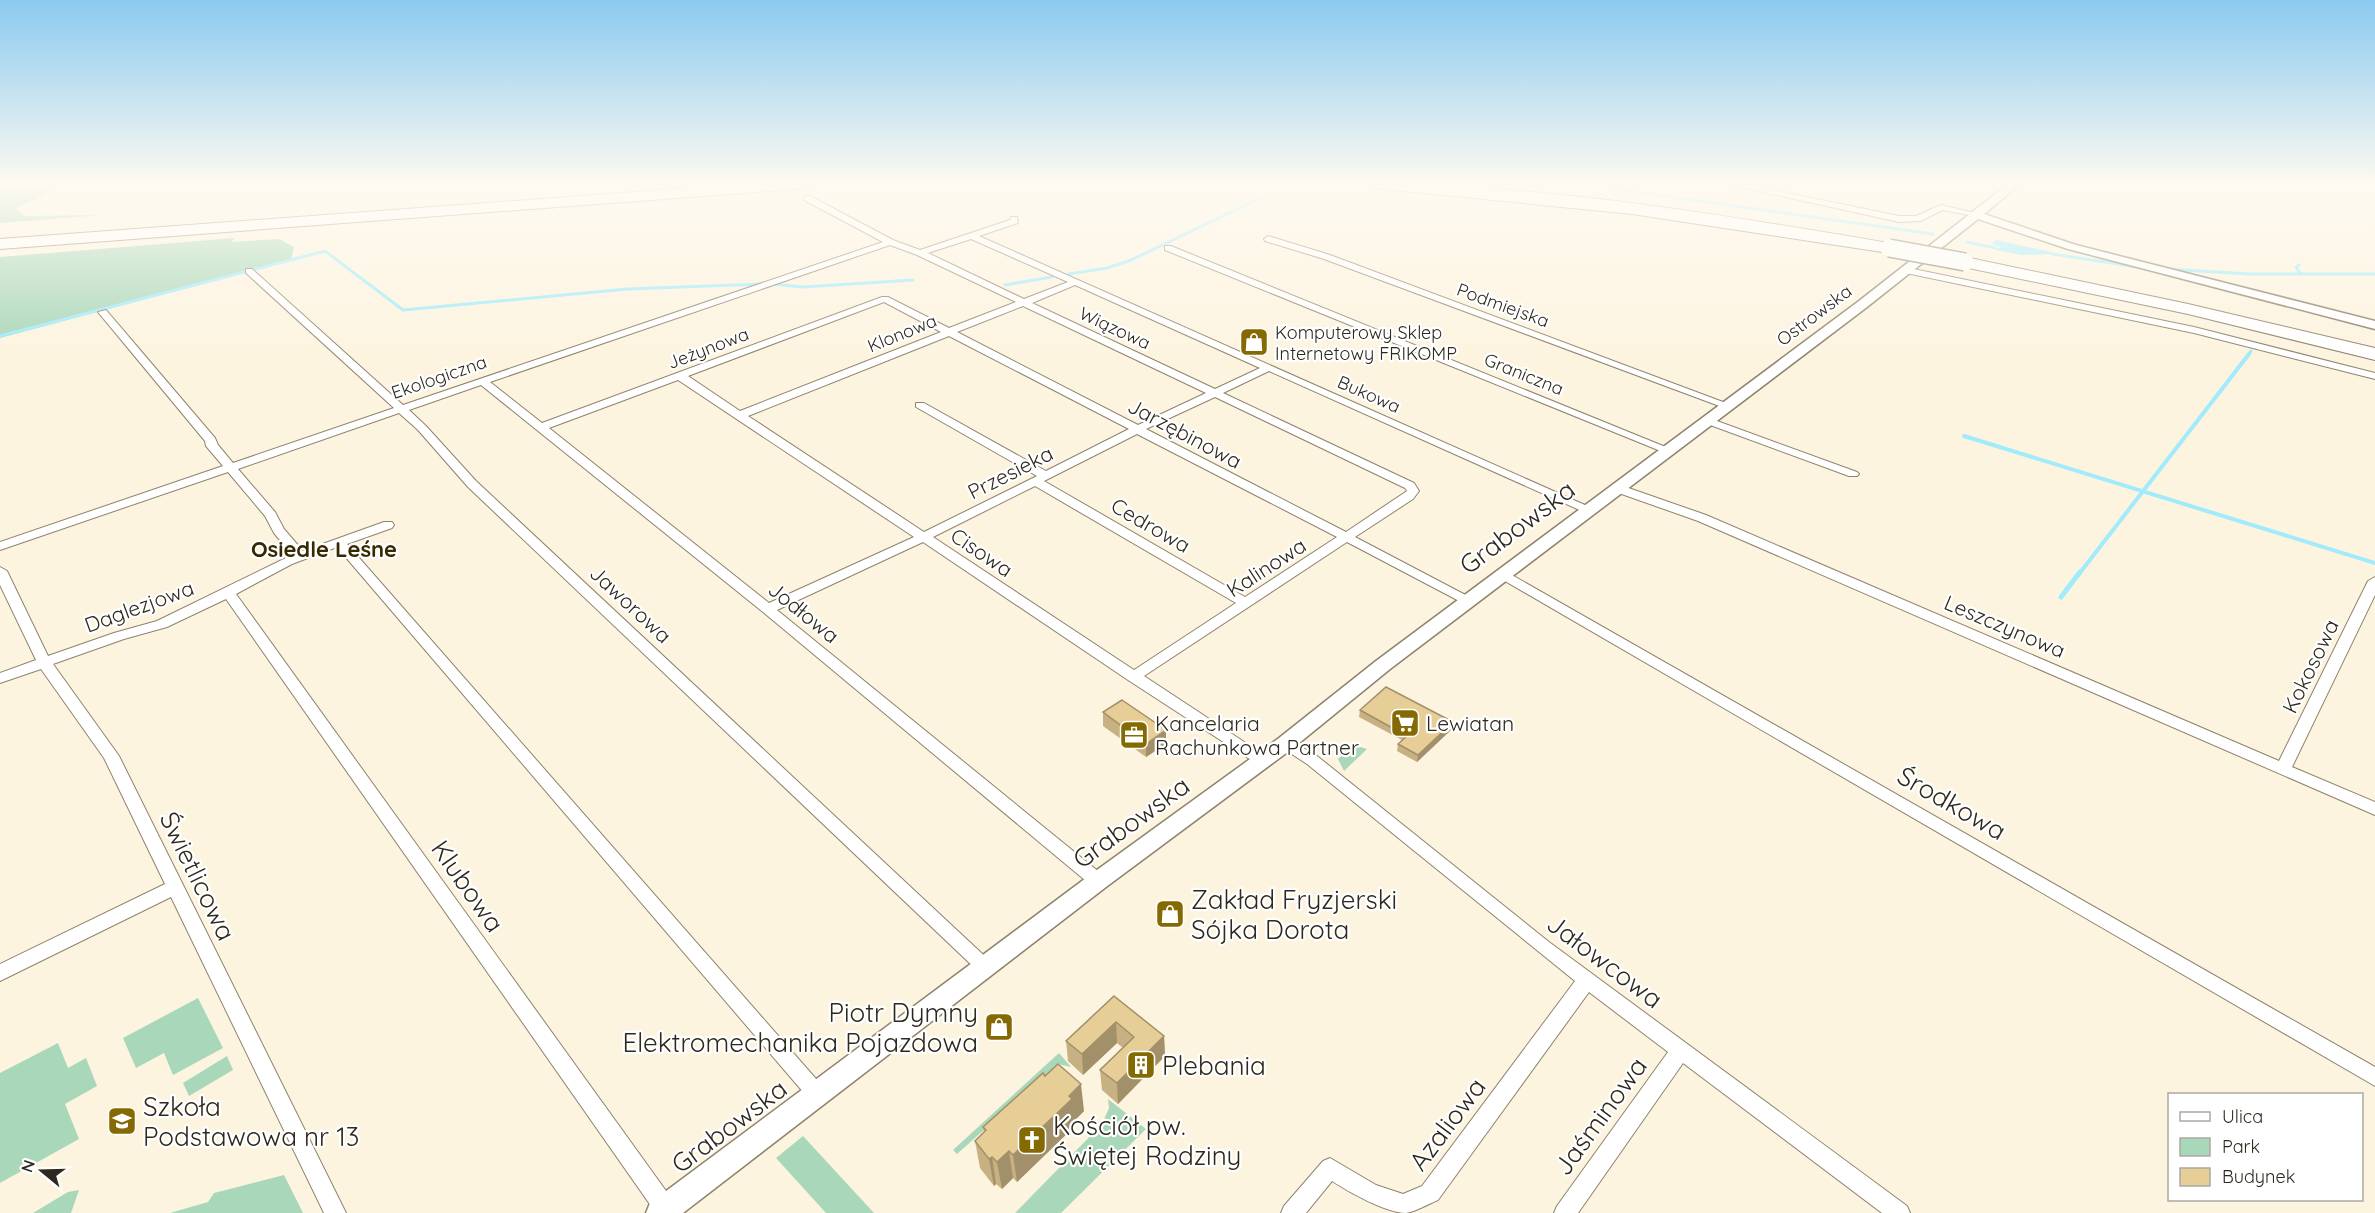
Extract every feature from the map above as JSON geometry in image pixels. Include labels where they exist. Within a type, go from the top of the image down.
[{"type":"highway","points":[[0,244],[52,241]]},
{"type":"highway","points":[[1861,241],[1892,245]]},
{"type":"highway","points":[[1868,241],[2142,291],[2375,346]]},
{"type":"highway","points":[[1967,258],[2375,354]]},
{"type":"street","points":[[920,253],[958,241]]},
{"type":"street","name":"Bukowa","points":[[982,241],[1588,509]]},
{"type":"street","name":"Podmiejska","points":[[1273,241],[1327,257],[1726,405]]},
{"type":"street","name":"Ostrowska","points":[[1634,475],[1942,241]]},
{"type":"street","points":[[2053,241],[2375,325]]},
{"type":"street","name":"Wiązowa","points":[[890,242],[920,253],[1410,486]]},
{"type":"street","name":"Ekologiczna","points":[[0,546],[890,242]]},
{"type":"street","name":"Graniczna","points":[[1168,248],[1667,450]]},
{"type":"street","points":[[1904,270],[2185,328],[2375,376]]},
{"type":"street","name":"Jaworowa","points":[[249,271],[422,428],[472,484],[985,967]]},
{"type":"street","name":"Klonowa","points":[[740,416],[1075,282]]},
{"type":"street","name":"Jarzębinowa","points":[[885,299],[1468,600]]},
{"type":"street","name":"Jeżynowa","points":[[542,428],[885,299]]},
{"type":"street","points":[[103,312],[211,440],[300,556]]},
{"type":"street","name":"Przesieka","points":[[768,609],[924,537],[1136,430],[1268,368]]},
{"type":"street","name":"Cisowa","points":[[680,376],[1262,761]]},
{"type":"street","name":"Jodłowa","points":[[481,380],[768,609],[1098,881]]},
{"type":"street","name":"Cedrowa","points":[[920,405],[1246,604]]},
{"type":"street","points":[[1706,420],[1853,474]]},
{"type":"street","name":"Grabowska","points":[[663,1211],[1098,881],[1286,743],[1468,600],[1634,475]]},
{"type":"street","name":"Kalinowa","points":[[1133,677],[1409,496],[1413,491],[1410,486]]},
{"type":"street","name":"Leszczynowa","points":[[1617,488],[1702,518],[2375,809]]},
{"type":"street","name":"Daglezjowa","points":[[0,678],[119,636],[162,624],[229,593],[300,556],[388,525]]},
{"type":"street","points":[[339,542],[817,1094]]},
{"type":"street","name":"Świetlicowa","points":[[0,571],[44,662],[111,756],[335,1213]]},
{"type":"street","name":"Środkowa","points":[[1503,574],[2375,1077]]},
{"type":"street","name":"Kokosowa","points":[[2283,769],[2375,581]]},
{"type":"street","name":"Klubowa","points":[[229,593],[663,1211]]},
{"type":"street","name":"Jałowcowa","points":[[1286,743],[1587,980],[1899,1213]]},
{"type":"street","points":[[0,973],[175,887]]},
{"type":"street","name":"Azaliowa","points":[[1292,1213],[1330,1168],[1371,1194],[1403,1204],[1430,1193],[1587,980]]},
{"type":"street","name":"Jaśminowa","points":[[1564,1213],[1680,1051]]},
{"type":"green space","points":[[203,241],[282,241],[294,247],[291,260],[0,338],[0,257]]},
{"type":"green space","points":[[1354,745],[1367,749],[1344,771],[1338,759]]},
{"type":"green space","points":[[198,998],[223,1048],[173,1075],[164,1053],[136,1068],[123,1038]]},
{"type":"green space","points":[[58,1043],[68,1068],[86,1058],[97,1086],[65,1104],[79,1139],[0,1183],[0,1073]]},
{"type":"green space","points":[[1059,1053],[1071,1067],[1058,1064],[957,1154],[953,1150]]},
{"type":"green space","points":[[227,1056],[233,1070],[189,1096],[183,1083]]},
{"type":"green space","points":[[1108,1099],[1146,1129],[1061,1213],[1015,1213],[1102,1124],[1109,1108]]},
{"type":"green space","points":[[803,1136],[874,1213],[826,1213],[776,1158]]},
{"type":"green space","points":[[284,1175],[303,1213],[170,1213],[208,1202],[214,1193]]},
{"type":"green space","points":[[79,1190],[71,1213],[33,1213],[68,1192]]},
{"type":"water","points":[[1999,241],[2053,254],[2022,255],[1995,250],[2001,247],[1992,244]]},
{"type":"building","name":"Lewiatan","points":[[1386,687],[1453,722],[1418,755],[1398,744],[1407,736],[1360,710]]},
{"type":"building","points":[[1122,700],[1166,730],[1146,744],[1103,712]]},
{"type":"building","points":[[1114,996],[1164,1036],[1117,1083],[1100,1070],[1134,1037],[1116,1022],[1082,1054],[1066,1041]]},
{"type":"building","points":[[1058,1064],[1081,1084],[1069,1096],[1072,1099],[1013,1155],[1009,1151],[997,1162],[992,1157],[989,1159],[975,1141],[986,1130],[983,1127],[1043,1073],[1045,1076]]},
{"type":"waterway","points":[[1069,274],[1107,268],[1131,260],[1172,241]]},
{"type":"waterway","points":[[1967,242],[1996,248]]},
{"type":"waterway","points":[[0,336],[325,251],[403,310],[627,289],[763,284]]},
{"type":"waterway","points":[[2053,254],[2137,267]]},
{"type":"waterway","points":[[2299,265],[2296,267],[2300,273]]},
{"type":"waterway","points":[[2166,269],[2250,274],[2375,274]]},
{"type":"waterway","points":[[1005,285],[1052,277]]},
{"type":"waterway","points":[[771,284],[803,287],[913,280]]},
{"type":"waterway","points":[[2248,355],[2251,351]]},
{"type":"waterway","points":[[2143,491],[2249,354]]},
{"type":"waterway","points":[[1964,436],[2143,491]]},
{"type":"waterway","points":[[2079,574],[2143,491]]},
{"type":"waterway","points":[[2143,491],[2375,563]]},
{"type":"waterway","points":[[2061,597],[2080,572]]},
{"type":"place","name":"Komputerowy Sklep Internetowy FRIKOMP","points":[[1254,342]]},
{"type":"place","name":"Lewiatan","points":[[1405,723]]},
{"type":"place","name":"Kancelaria Rachunkowa Partner","points":[[1134,735]]},
{"type":"place","name":"Zakład Fryzjerski Sójka Dorota","points":[[1170,914]]},
{"type":"place","name":"Piotr Dymny Elektromechanika Pojazdowa","points":[[999,1027]]},
{"type":"place","name":"Plebania","points":[[1141,1065]]},
{"type":"place","name":"Szkoła Podstawowa nr 13","points":[[122,1121]]},
{"type":"place","name":"Kościół pw. Świętej Rodziny","points":[[1032,1140]]},
{"type":"district","name":"Osiedle Leśne","points":[[324,549]]}]
